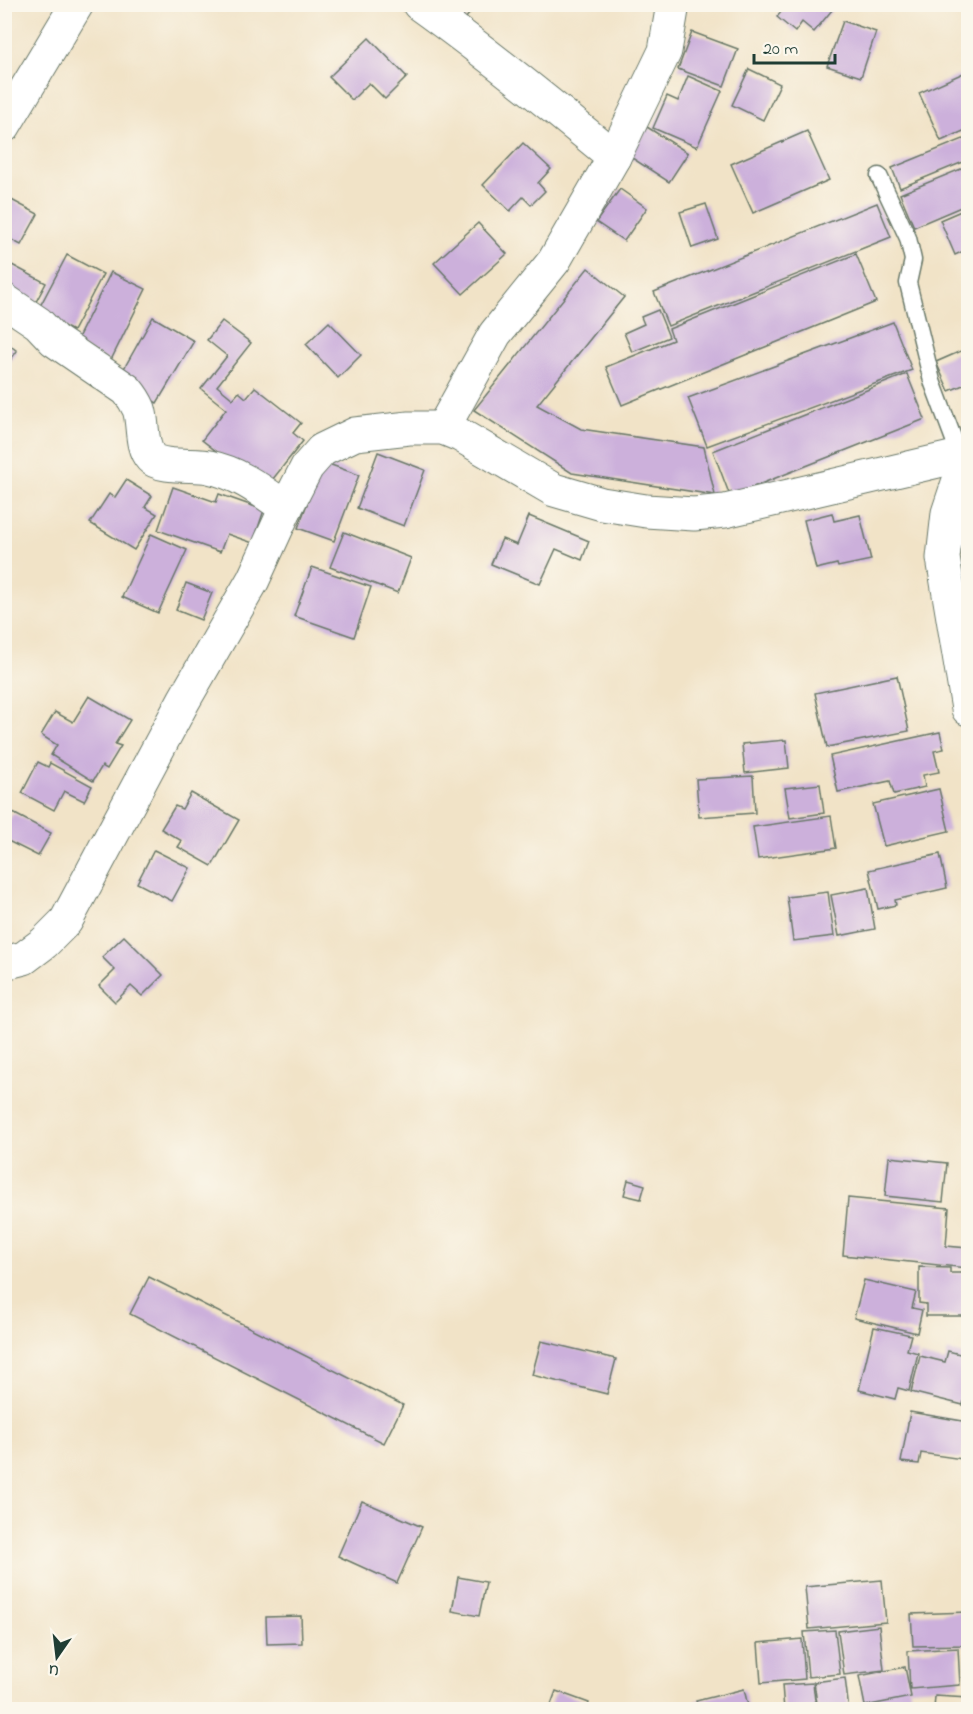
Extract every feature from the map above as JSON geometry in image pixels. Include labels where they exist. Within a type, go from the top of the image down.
[{"type":"street","points":[[4,126],[77,4]]},
{"type":"street","points":[[419,4],[507,69],[614,157]]},
{"type":"street","points":[[443,428],[495,334],[554,261],[614,157],[665,51],[673,4]]},
{"type":"street","points":[[4,300],[38,323],[54,340],[126,390],[139,409],[145,446],[153,461],[209,467],[232,474],[251,483],[286,508]]},
{"type":"street","points":[[4,963],[24,958],[44,943],[66,921],[184,700],[253,580],[307,467],[322,450],[355,434],[409,428],[443,428],[460,435],[554,490],[602,504],[646,511],[694,514],[725,511],[966,460]]},
{"type":"street","points":[[966,460],[948,513],[943,558],[969,709]]},
{"type":"lane","points":[[879,176],[908,238],[913,260],[908,283],[932,381],[966,460]]},
{"type":"building","points":[[438,4],[477,4],[462,23]]},
{"type":"building","points":[[783,4],[837,4],[814,32],[802,22],[795,32],[777,17],[786,6]]},
{"type":"building","points":[[843,21],[876,32],[861,77],[827,66]]},
{"type":"building","points":[[692,32],[738,49],[724,86],[678,69]]},
{"type":"building","points":[[369,38],[407,77],[385,99],[369,83],[352,100],[329,77]]},
{"type":"building","points":[[749,69],[780,84],[763,120],[732,105]]},
{"type":"building","points":[[968,71],[968,129],[941,141],[919,93]]},
{"type":"building","points":[[688,76],[722,91],[697,147],[653,128],[667,96],[678,101]]},
{"type":"building","points":[[647,127],[688,153],[669,182],[629,156]]},
{"type":"building","points":[[807,131],[829,180],[753,213],[731,164]]},
{"type":"building","points":[[968,137],[968,160],[900,188],[892,168]]},
{"type":"building","points":[[523,143],[551,169],[538,183],[545,191],[531,205],[523,197],[510,211],[483,185]]},
{"type":"building","points":[[968,166],[968,204],[914,227],[900,194]]},
{"type":"building","points":[[620,189],[647,208],[624,241],[596,222]]},
{"type":"building","points":[[4,196],[38,214],[21,245],[4,236]]},
{"type":"building","points":[[877,203],[891,237],[668,326],[654,292]]},
{"type":"building","points":[[706,204],[718,239],[692,248],[680,212]]},
{"type":"building","points":[[968,208],[968,249],[955,255],[940,220]]},
{"type":"building","points":[[478,223],[507,254],[463,294],[434,263]]},
{"type":"building","points":[[856,254],[876,302],[622,405],[606,367],[673,340],[669,329]]},
{"type":"building","points":[[67,255],[103,274],[73,331],[37,312]]},
{"type":"building","points":[[12,265],[46,283],[31,311],[4,296],[4,279]]},
{"type":"building","points":[[588,268],[624,297],[537,405],[581,429],[704,447],[715,495],[572,473],[474,410]]},
{"type":"building","points":[[111,272],[146,289],[110,362],[75,344]]},
{"type":"building","points":[[658,310],[669,337],[632,352],[624,333],[644,324],[641,317]]},
{"type":"building","points":[[153,317],[194,341],[157,403],[117,381]]},
{"type":"building","points":[[222,321],[251,343],[217,386],[233,399],[239,392],[246,398],[255,387],[301,423],[293,433],[303,441],[265,489],[202,440],[226,409],[201,389],[227,356],[207,340]]},
{"type":"building","points":[[329,322],[361,355],[338,378],[306,344]]},
{"type":"building","points":[[893,322],[912,370],[707,446],[688,398]]},
{"type":"building","points":[[4,341],[17,351],[4,369]]},
{"type":"building","points":[[968,348],[968,383],[949,391],[936,362]]},
{"type":"building","points":[[907,374],[925,419],[730,496],[713,451]]},
{"type":"building","points":[[378,452],[425,470],[404,526],[357,508]]},
{"type":"building","points":[[323,462],[359,475],[334,541],[298,528]]},
{"type":"building","points":[[126,480],[152,496],[145,507],[157,514],[134,550],[90,523],[109,494],[115,497]]},
{"type":"building","points":[[173,487],[216,502],[219,494],[264,510],[253,543],[227,534],[220,552],[158,530]]},
{"type":"building","points":[[832,513],[834,521],[860,515],[871,560],[816,569],[804,520]]},
{"type":"building","points":[[529,516],[589,541],[582,560],[556,549],[540,584],[491,564],[502,539],[517,545]]},
{"type":"building","points":[[344,532],[411,558],[398,593],[330,567]]},
{"type":"building","points":[[151,534],[187,550],[158,613],[122,597]]},
{"type":"building","points":[[312,567],[371,587],[354,637],[294,616]]},
{"type":"building","points":[[186,583],[212,593],[201,620],[176,610]]},
{"type":"building","points":[[897,676],[909,731],[827,747],[815,693]]},
{"type":"building","points":[[89,696],[130,720],[115,744],[121,746],[107,769],[102,766],[93,781],[51,755],[57,745],[41,735],[55,712],[73,722]]},
{"type":"building","points":[[940,732],[944,749],[934,751],[939,772],[923,775],[925,787],[894,794],[890,781],[838,792],[830,756]]},
{"type":"building","points":[[786,740],[789,768],[745,773],[742,744]]},
{"type":"building","points":[[38,762],[48,767],[50,763],[92,786],[84,801],[64,791],[54,810],[22,793]]},
{"type":"building","points":[[753,776],[755,813],[699,817],[696,779]]},
{"type":"building","points":[[820,784],[824,813],[790,818],[785,788]]},
{"type":"building","points":[[939,789],[949,831],[884,846],[873,804]]},
{"type":"building","points":[[191,793],[239,820],[212,866],[178,847],[182,841],[161,829],[175,806],[182,809]]},
{"type":"building","points":[[13,813],[51,833],[38,856],[4,839],[4,830]]},
{"type":"building","points":[[831,816],[836,848],[758,859],[753,827]]},
{"type":"building","points":[[154,850],[190,868],[172,901],[137,883]]},
{"type":"building","points":[[940,854],[947,888],[895,900],[896,905],[878,909],[869,870]]},
{"type":"building","points":[[868,888],[875,929],[839,936],[831,895]]},
{"type":"building","points":[[828,892],[834,936],[793,941],[787,897]]},
{"type":"building","points":[[124,936],[163,975],[142,996],[131,986],[115,1002],[99,986],[115,970],[102,957]]},
{"type":"building","points":[[889,1157],[947,1163],[943,1202],[885,1196]]},
{"type":"building","points":[[628,1180],[645,1185],[641,1199],[624,1195]]},
{"type":"building","points":[[848,1198],[949,1208],[946,1246],[968,1248],[967,1268],[843,1255]]},
{"type":"building","points":[[919,1267],[950,1268],[950,1273],[968,1273],[968,1316],[926,1316],[926,1304],[919,1303]]},
{"type":"building","points":[[149,1277],[403,1405],[384,1443],[130,1314]]},
{"type":"building","points":[[864,1280],[916,1292],[912,1308],[922,1310],[917,1333],[854,1318]]},
{"type":"building","points":[[874,1327],[911,1335],[907,1350],[918,1353],[909,1391],[898,1388],[895,1399],[859,1390]]},
{"type":"building","points":[[541,1341],[616,1359],[607,1394],[532,1375]]},
{"type":"building","points":[[948,1351],[968,1356],[968,1383],[963,1405],[911,1392],[920,1356],[945,1362]]},
{"type":"building","points":[[910,1412],[968,1422],[968,1446],[964,1445],[962,1459],[921,1453],[919,1464],[901,1462]]},
{"type":"building","points":[[362,1501],[422,1527],[397,1583],[338,1556]]},
{"type":"building","points":[[458,1577],[486,1582],[479,1616],[452,1611]]},
{"type":"building","points":[[882,1580],[886,1622],[809,1629],[805,1587]]},
{"type":"building","points":[[968,1612],[968,1645],[913,1646],[911,1614]]},
{"type":"building","points":[[301,1616],[302,1643],[267,1644],[266,1617]]},
{"type":"building","points":[[879,1626],[884,1670],[844,1675],[838,1631]]},
{"type":"building","points":[[835,1630],[840,1674],[808,1677],[804,1632]]},
{"type":"building","points":[[802,1639],[805,1679],[761,1683],[758,1643]]},
{"type":"building","points":[[958,1648],[960,1685],[910,1689],[908,1651]]},
{"type":"building","points":[[905,1667],[911,1697],[865,1706],[859,1676]]},
{"type":"building","points":[[845,1678],[849,1710],[818,1710],[814,1682]]},
{"type":"building","points":[[813,1683],[816,1710],[784,1710],[782,1685]]},
{"type":"building","points":[[744,1689],[749,1710],[699,1710],[696,1701]]},
{"type":"building","points":[[556,1691],[589,1703],[587,1710],[549,1710]]},
{"type":"building","points":[[935,1696],[968,1698],[968,1710],[934,1710]]}]
